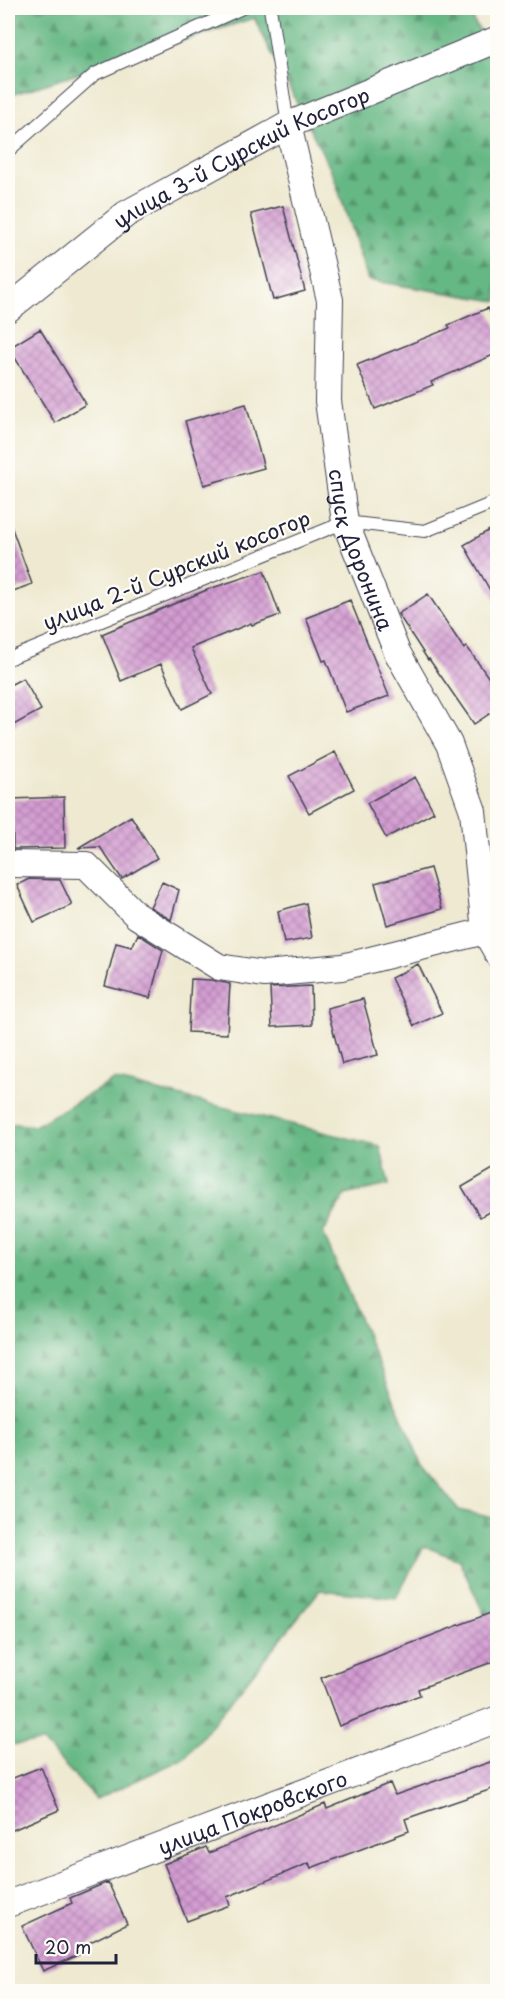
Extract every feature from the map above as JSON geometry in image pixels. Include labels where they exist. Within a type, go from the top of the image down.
[{"type":"street","name":"улица 3-й Сурский Косогор","points":[[8,309],[126,213],[288,125],[498,39]]},
{"type":"street","name":"спуск Доронина","points":[[288,125],[330,300],[328,401],[345,522],[397,652],[449,744],[473,811],[491,928],[498,954]]},
{"type":"street","points":[[8,864],[86,865],[137,916],[219,967],[264,974],[342,967],[491,928]]},
{"type":"street","name":"улица Покровского","points":[[8,1904],[498,1719]]},
{"type":"lane","points":[[8,151],[95,74],[242,8]]},
{"type":"lane","points":[[270,8],[288,125]]},
{"type":"lane","name":"улица 2-й Сурский косогор","points":[[8,659],[345,522],[425,531],[498,501]]},
{"type":"green space","points":[[8,8],[474,8],[474,22],[497,55],[497,301],[368,280],[333,174],[254,18],[8,96]]},
{"type":"green space","points":[[114,1080],[380,1146],[389,1185],[345,1195],[323,1233],[422,1465],[459,1510],[497,1519],[498,1610],[484,1614],[459,1560],[424,1546],[396,1598],[320,1590],[185,1758],[96,1799],[43,1742],[8,1745],[8,1123],[35,1126]]},
{"type":"building","points":[[283,206],[305,291],[273,300],[251,214]]},
{"type":"building","points":[[488,308],[498,329],[498,353],[431,382],[433,385],[375,409],[357,365],[450,328],[448,325]]},
{"type":"building","points":[[40,329],[86,404],[55,423],[9,348]]},
{"type":"building","points":[[246,404],[264,468],[204,485],[185,421]]},
{"type":"building","points":[[10,523],[32,584],[8,593],[8,524]]},
{"type":"building","points":[[498,525],[498,604],[464,545]]},
{"type":"building","points":[[264,571],[280,615],[252,625],[251,623],[191,648],[212,694],[182,709],[161,664],[121,681],[102,634],[209,589]]},
{"type":"building","points":[[428,594],[464,649],[467,647],[498,691],[498,708],[474,724],[398,614]]},
{"type":"building","points":[[350,600],[389,696],[346,712],[326,660],[323,661],[306,618]]},
{"type":"building","points":[[23,678],[41,710],[8,728],[8,686]]},
{"type":"building","points":[[335,752],[354,789],[309,813],[289,776]]},
{"type":"building","points":[[415,777],[434,812],[386,838],[367,803]]},
{"type":"building","points":[[64,797],[65,848],[13,849],[12,799]]},
{"type":"building","points":[[131,816],[157,858],[122,879],[100,847],[78,848]]},
{"type":"building","points":[[430,868],[442,909],[387,925],[375,883]]},
{"type":"building","points":[[29,879],[60,880],[72,905],[34,922],[17,885]]},
{"type":"building","points":[[162,882],[179,890],[171,920],[150,907]]},
{"type":"building","points":[[306,903],[312,938],[284,943],[278,911]]},
{"type":"building","points":[[138,934],[163,950],[150,998],[105,986],[116,943],[132,947]]},
{"type":"building","points":[[418,964],[442,1013],[414,1026],[391,978]]},
{"type":"building","points":[[191,979],[230,984],[227,1034],[188,1032]]},
{"type":"building","points":[[311,986],[312,1025],[272,1027],[270,988]]},
{"type":"building","points":[[363,999],[378,1055],[342,1064],[327,1008]]},
{"type":"building","points":[[498,1166],[498,1207],[480,1217],[462,1187]]},
{"type":"building","points":[[498,1610],[498,1660],[418,1689],[420,1695],[339,1726],[321,1678]]},
{"type":"building","points":[[493,1761],[498,1774],[498,1787],[405,1819],[409,1831],[311,1868],[309,1863],[227,1897],[230,1905],[187,1921],[164,1864],[206,1847],[209,1853],[325,1804],[327,1809],[390,1783],[395,1795]]},
{"type":"building","points":[[41,1767],[59,1810],[8,1832],[8,1780]]},
{"type":"building","points":[[108,1882],[127,1924],[82,1946],[85,1952],[43,1971],[22,1926],[72,1903],[70,1898]]}]
